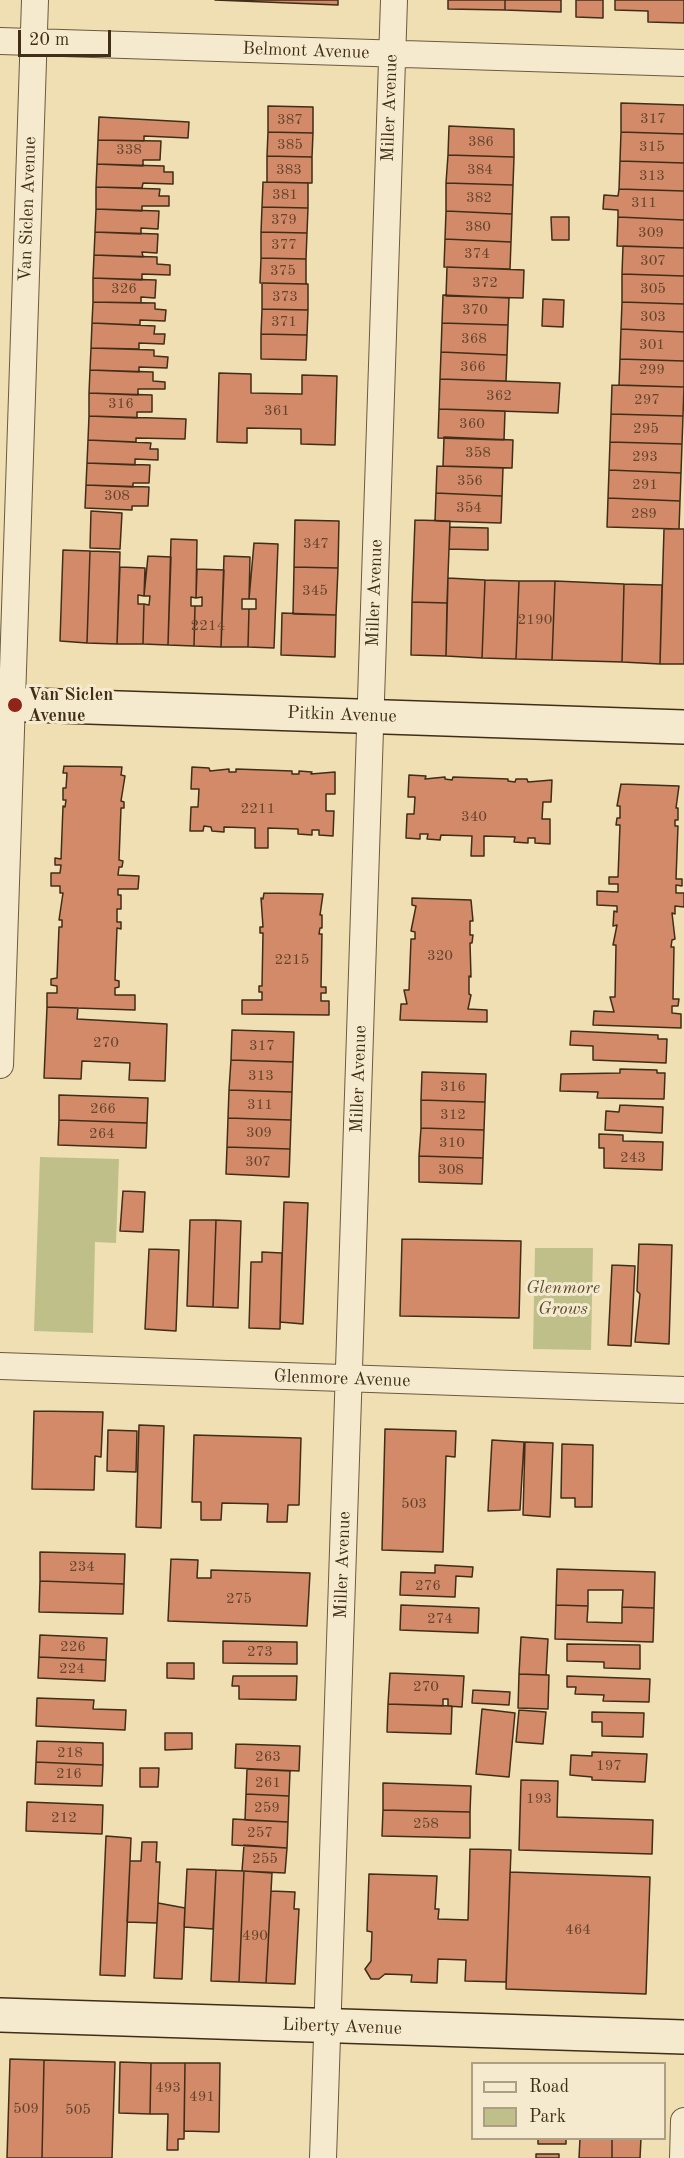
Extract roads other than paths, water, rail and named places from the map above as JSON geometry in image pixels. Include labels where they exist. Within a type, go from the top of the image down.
[{"type":"street","name":"Van Siclen Avenue","points":[[0,1065],[6,704],[35,0]]},
{"type":"street","name":"Miller Avenue","points":[[323,2158],[394,0]]},
{"type":"street","name":"Belmont Avenue","points":[[0,41],[684,63]]},
{"type":"street","name":"Pitkin Avenue","points":[[6,704],[684,727]]},
{"type":"street","name":"Glenmore Avenue","points":[[0,1366],[684,1389]]},
{"type":"street","name":"Liberty Avenue","points":[[0,2015],[684,2037]]},
{"type":"street","points":[[683,2158],[684,2121]]},
{"type":"place","name":"Van Siclen Avenue","points":[[15,705]]},
{"type":"park label","name":"Glenmore Grows","points":[[563,1298]]}]
